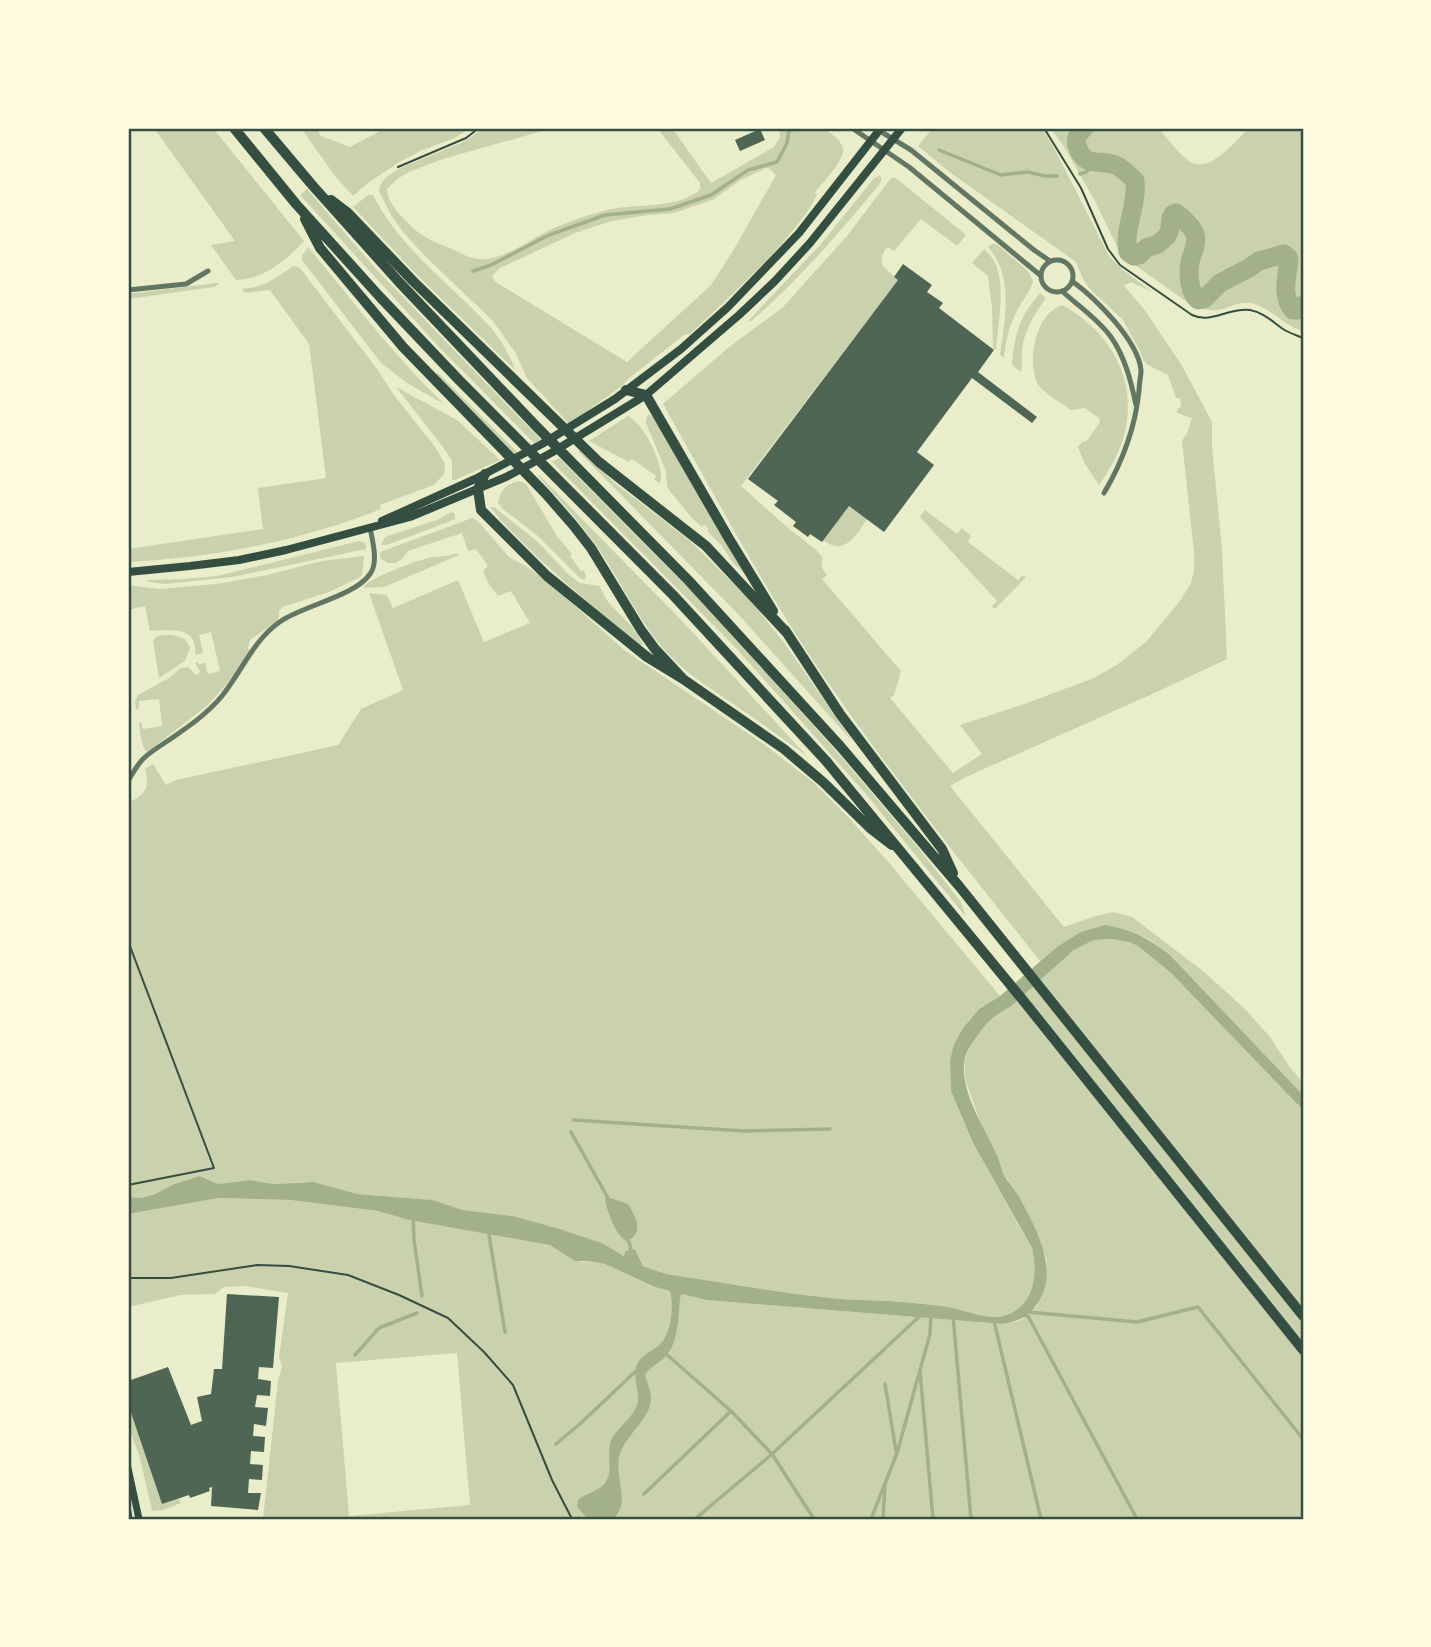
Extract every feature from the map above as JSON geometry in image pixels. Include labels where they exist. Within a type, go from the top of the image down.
[{"type":"highway","points":[[234,128],[296,204],[380,297],[673,595],[827,762],[1012,986],[1303,1350]]},
{"type":"highway","points":[[264,128],[452,339],[680,571],[841,746],[959,887],[1303,1316]]},
{"type":"highway","points":[[313,186],[348,213],[413,281],[599,462],[706,546],[787,633]]},
{"type":"highway","points":[[296,204],[320,248],[403,347],[573,525],[591,548],[641,630],[683,679]]},
{"type":"highway","points":[[626,390],[646,395],[787,633],[841,714],[942,849],[959,887]]},
{"type":"highway","points":[[485,474],[478,489],[481,510],[547,576],[647,657],[784,749],[870,828],[905,855]]},
{"type":"main road","points":[[128,572],[239,559],[286,550],[410,517],[512,474],[588,431],[646,395],[725,328],[775,281],[810,243],[902,128]]},
{"type":"main road","points":[[370,527],[485,474],[579,422],[681,349],[755,281],[815,214],[878,129]]},
{"type":"main road","points":[[128,1468],[139,1519]]},
{"type":"main road","points":[[128,1513],[129,1519]]},
{"type":"street","points":[[852,128],[920,176],[1040,275]]},
{"type":"street","points":[[878,129],[911,150],[1050,261]]},
{"type":"street","points":[[1059,260],[1068,264],[1073,272],[1068,288],[1052,291],[1041,281],[1043,267],[1050,261],[1059,260]]},
{"type":"street","points":[[128,290],[186,284],[208,271]]},
{"type":"street","points":[[1072,281],[1111,316],[1123,331],[1141,368],[1132,431],[1123,457],[1104,493]]},
{"type":"street","points":[[1062,291],[1110,336],[1128,371],[1137,409]]},
{"type":"street","points":[[128,781],[145,757],[198,719],[220,697],[261,638],[279,622],[300,610],[350,590],[370,574],[374,552],[370,527]]},
{"type":"path","points":[[398,167],[466,138],[479,128]]},
{"type":"path","points":[[1044,128],[1080,188],[1108,249],[1119,265],[1199,318],[1212,318],[1248,309],[1303,338]]},
{"type":"path","points":[[128,941],[214,1168],[128,1185]]},
{"type":"path","points":[[128,1278],[171,1278],[257,1265],[289,1266],[348,1275],[448,1318],[484,1352],[513,1385],[552,1480],[572,1519]]},
{"type":"shaded area","points":[[154,128],[213,128],[304,241],[274,268],[256,276],[236,280],[211,245],[235,241]]},
{"type":"shaded area","points":[[301,128],[316,128],[321,136],[350,147],[386,128],[471,128],[453,139],[422,150],[398,163],[353,196],[335,176]]},
{"type":"shaded area","points":[[485,128],[553,128],[443,159],[409,172],[387,189],[395,208],[418,232],[464,255],[479,259],[506,254],[554,228],[589,215],[615,208],[666,204],[689,197],[700,190],[700,183],[657,128],[672,128],[711,183],[774,147],[780,137],[779,128],[824,128],[838,140],[843,154],[815,192],[817,194],[806,213],[756,271],[690,334],[684,335],[623,385],[569,424],[527,378],[515,352],[493,321],[403,232],[379,191],[385,178],[400,168],[461,143]],"holes":[[[766,168],[776,175],[711,285],[627,362],[494,281],[492,276],[500,268],[575,233],[612,221],[674,213],[712,200],[741,180]]]},
{"type":"shaded area","points":[[933,128],[1042,128],[1109,256],[1152,292],[1131,282],[1124,286],[1144,309],[1181,364],[1212,422],[1227,659],[950,786],[1064,927],[1113,912],[1132,917],[1203,971],[1245,1009],[1270,1037],[1303,1083],[1303,1095],[1169,954],[1149,939],[1123,929],[1057,947],[1041,962],[907,792],[831,687],[764,583],[663,404],[729,347],[782,308],[847,236],[891,178],[896,178],[966,235],[957,246],[921,219],[894,251],[887,247],[883,254],[883,266],[898,280],[741,486],[823,558],[822,567],[827,575],[822,579],[901,671],[894,695],[890,698],[953,773],[982,754],[960,725],[1094,678],[1118,664],[1147,641],[1180,601],[1191,583],[1194,571],[1182,441],[1192,418],[1177,413],[1181,407],[1180,398],[1176,398],[1168,375],[1143,360],[1123,320],[1090,289],[1076,262],[951,173],[918,146]]},
{"type":"shaded area","points":[[1050,128],[1159,128],[1185,158],[1202,164],[1220,156],[1249,128],[1303,128],[1303,331],[1250,303],[1214,310],[1191,305],[1121,255],[1094,199]]},
{"type":"shaded area","points":[[880,176],[882,179],[879,185],[833,239],[785,290],[750,322],[821,244],[875,177]]},
{"type":"shaded area","points":[[307,189],[375,268],[541,440],[534,443],[440,348],[300,195]]},
{"type":"shaded area","points":[[368,195],[373,195],[412,250],[492,329],[515,370],[414,272],[353,207]]},
{"type":"shaded area","points":[[991,244],[1000,247],[1028,271],[1033,281],[1011,324],[1004,358],[1000,355],[1005,284],[1002,271],[988,247]]},
{"type":"shaded area","points":[[308,247],[391,347],[444,404],[407,383],[381,363],[302,260]]},
{"type":"shaded area","points":[[984,249],[997,267],[999,277],[1000,308],[996,350],[993,349],[988,276],[972,263]]},
{"type":"shaded area","points":[[294,266],[300,268],[436,448],[445,464],[444,474],[434,485],[380,505],[381,509],[288,539],[192,557],[128,562],[128,549],[263,529],[258,488],[326,478],[309,344],[270,290],[245,293],[242,289],[267,283]]},
{"type":"shaded area","points":[[219,284],[214,287],[128,299],[128,294]]},
{"type":"shaded area","points":[[1040,293],[1046,298],[1025,336],[1021,372],[1012,365],[1015,343],[1023,317]]},
{"type":"shaded area","points":[[1062,305],[1099,333],[1112,351],[1127,390],[1128,412],[1124,434],[1116,457],[1099,485],[1078,447],[1087,441],[1100,422],[1099,418],[1085,408],[1071,410],[1043,390],[1034,374],[1034,348],[1038,330],[1048,315]]},
{"type":"shaded area","points":[[437,372],[518,453],[514,454],[454,395],[437,376]]},
{"type":"shaded area","points":[[396,387],[457,420],[500,460],[452,480],[452,461]]},
{"type":"shaded area","points":[[649,414],[748,577],[707,531],[709,529],[704,525],[702,527],[691,517],[669,490],[666,471],[646,423]]},
{"type":"shaded area","points":[[628,416],[640,427],[652,446],[660,466],[660,483],[654,480],[656,476],[632,459],[629,462],[589,441]]},
{"type":"shaded area","points":[[578,451],[616,484],[690,541],[750,600],[785,644],[853,742],[738,614]]},
{"type":"shaded area","points":[[559,458],[697,597],[831,745],[961,902],[966,917],[865,793],[735,647],[552,462]]},
{"type":"shaded area","points":[[539,475],[682,621],[807,756],[697,679],[669,655],[644,623],[593,541]]},
{"type":"shaded area","points":[[519,481],[526,484],[557,536],[572,554],[570,556],[581,571],[583,570],[585,580],[498,503],[505,488]]},
{"type":"shaded area","points":[[849,506],[867,519],[849,542],[844,545],[831,545],[823,540]]},
{"type":"shaded area","points":[[490,507],[494,507],[538,542],[580,583],[599,586],[608,602],[632,627],[643,644],[640,645],[622,631],[568,585],[518,538]]},
{"type":"shaded area","points":[[925,510],[957,534],[962,528],[971,536],[968,542],[1018,580],[1023,575],[1026,577],[995,609],[992,606],[997,601],[920,517]]},
{"type":"shaded area","points":[[452,512],[455,519],[381,545],[385,537],[437,520]]},
{"type":"shaded area","points":[[472,518],[478,521],[509,557],[548,582],[624,650],[765,745],[814,783],[891,865],[1000,996],[979,1009],[954,1044],[950,1060],[951,1091],[973,1143],[1032,1249],[1034,1274],[1031,1291],[1015,1311],[988,1317],[951,1307],[830,1298],[666,1274],[643,1266],[635,1249],[625,1251],[624,1256],[602,1243],[513,1216],[463,1210],[433,1200],[357,1194],[304,1182],[273,1184],[250,1180],[218,1184],[200,1176],[142,1198],[128,1197],[128,803],[139,797],[147,786],[145,769],[153,764],[166,785],[176,780],[338,745],[361,709],[403,690],[369,593],[387,595],[393,608],[458,580],[484,642],[530,623],[511,591],[498,596],[490,586],[483,571],[488,566],[476,549],[468,551],[462,533],[408,551],[395,563],[388,563],[380,557],[383,551]]},
{"type":"shaded area","points":[[359,541],[364,542],[366,549],[232,577],[166,584],[147,580],[217,576]]},
{"type":"shaded area","points":[[456,553],[459,555],[384,587],[364,588],[376,578],[408,565],[427,558]]},
{"type":"shaded area","points":[[364,556],[362,576],[329,592],[282,607],[277,621],[250,640],[250,653],[208,705],[147,752],[142,743],[139,723],[141,722],[143,729],[162,726],[159,699],[139,701],[139,708],[136,710],[135,700],[138,695],[181,668],[188,667],[198,675],[200,671],[195,663],[198,662],[205,663],[208,674],[220,671],[211,632],[199,635],[203,653],[196,655],[194,643],[187,634],[150,631],[145,606],[128,610],[128,585],[158,589],[216,584],[322,561]]},
{"type":"shaded area","points":[[161,635],[185,639],[190,648],[185,661],[159,678],[153,641]]},
{"type":"shaded area","points":[[1105,925],[1139,935],[1169,954],[1303,1095],[1303,1110],[1171,973],[1138,946],[1111,939],[1094,940],[1074,950],[1010,1007],[988,1022],[969,1048],[964,1063],[966,1087],[974,1110],[1003,1173],[1036,1230],[1045,1257],[1046,1283],[1031,1312],[1016,1321],[1002,1324],[706,1300],[682,1294],[672,1346],[663,1359],[645,1375],[651,1396],[648,1412],[626,1441],[619,1457],[622,1498],[618,1513],[613,1519],[588,1519],[577,1507],[578,1500],[599,1488],[608,1478],[611,1441],[638,1401],[635,1373],[637,1364],[662,1342],[669,1329],[672,1313],[670,1291],[605,1264],[575,1261],[550,1245],[409,1220],[378,1211],[290,1200],[219,1198],[128,1214],[128,1197],[142,1198],[200,1176],[218,1184],[250,1180],[273,1184],[313,1182],[357,1194],[433,1200],[463,1210],[513,1216],[602,1243],[624,1256],[625,1251],[635,1249],[643,1266],[666,1274],[809,1296],[951,1307],[988,1317],[1006,1315],[1022,1305],[1031,1291],[1034,1274],[1032,1248],[973,1143],[951,1091],[950,1060],[954,1044],[979,1009],[1000,996],[1057,947],[1081,932]]},
{"type":"shaded area","points":[[1111,939],[1138,946],[1171,973],[1303,1110],[1303,1519],[263,1519],[288,1293],[244,1286],[224,1287],[215,1294],[180,1295],[128,1307],[128,1214],[219,1198],[290,1200],[378,1211],[409,1220],[542,1243],[581,1262],[605,1264],[655,1287],[706,1300],[1002,1324],[1019,1321],[1037,1306],[1047,1260],[1030,1218],[1004,1174],[981,1124],[966,1082],[964,1061],[984,1025],[1010,1007],[1074,950],[1094,940]],"holes":[[[457,1353],[470,1505],[349,1516],[336,1363]]]},
{"type":"shaded area","points":[[605,1198],[628,1204],[637,1225],[632,1238],[626,1241],[622,1238],[612,1222]]},
{"type":"shaded area","points":[[128,1404],[162,1504],[179,1498],[181,1503],[152,1511],[140,1458],[128,1425]]},
{"type":"building","points":[[760,129],[765,140],[740,151],[735,140]]},
{"type":"building","points":[[903,264],[932,285],[927,292],[943,303],[939,308],[994,350],[978,372],[1037,417],[1032,423],[972,378],[917,452],[934,465],[884,532],[849,506],[822,542],[810,534],[808,537],[793,526],[796,522],[774,505],[778,501],[748,479],[898,280],[894,277]]},
{"type":"building","points":[[227,1294],[279,1297],[273,1368],[259,1367],[258,1379],[271,1381],[270,1396],[257,1395],[255,1407],[268,1408],[266,1426],[254,1424],[253,1436],[265,1437],[264,1452],[251,1451],[250,1464],[263,1465],[262,1480],[249,1479],[248,1493],[261,1493],[258,1510],[211,1506],[212,1487],[209,1488],[210,1491],[190,1498],[189,1495],[162,1504],[128,1404],[128,1381],[168,1367],[191,1425],[202,1421],[197,1397],[211,1394],[214,1369],[222,1369]]},
{"type":"waterway","points":[[1084,128],[1076,142],[1085,159],[1117,166],[1135,181],[1127,235],[1128,252],[1134,256],[1139,255],[1146,248],[1158,244],[1167,236],[1171,218],[1176,213],[1187,222],[1195,234],[1189,277],[1191,288],[1198,300],[1204,299],[1220,283],[1259,261],[1284,254],[1289,260],[1286,286],[1289,305],[1293,310],[1303,305]]},
{"type":"waterway","points":[[473,271],[491,265],[549,235],[605,215],[670,209],[711,195],[748,170],[777,162],[787,143],[789,130],[799,129]]},
{"type":"waterway","points":[[939,150],[1001,175],[1028,172],[1057,176]]},
{"type":"waterway","points":[[1080,174],[1096,162]]},
{"type":"waterway","points":[[573,1120],[744,1131],[830,1129]]},
{"type":"waterway","points":[[571,1132],[608,1198]]},
{"type":"waterway","points":[[413,1215],[422,1296]]},
{"type":"waterway","points":[[488,1229],[505,1332]]},
{"type":"waterway","points":[[627,1236],[631,1252]]},
{"type":"waterway","points":[[1028,1312],[1137,1322],[1198,1307],[1303,1439]]},
{"type":"waterway","points":[[355,1355],[379,1328],[417,1313]]},
{"type":"waterway","points":[[695,1519],[772,1454],[922,1314]]},
{"type":"waterway","points":[[871,1519],[897,1453],[930,1334],[931,1314]]},
{"type":"waterway","points":[[1022,1315],[1028,1316],[1137,1519]]},
{"type":"waterway","points":[[953,1316],[971,1519]]},
{"type":"waterway","points":[[994,1321],[1041,1519]]},
{"type":"waterway","points":[[665,1353],[731,1411],[772,1454],[814,1519]]},
{"type":"waterway","points":[[556,1444],[637,1370]]},
{"type":"waterway","points":[[920,1371],[933,1519]]},
{"type":"waterway","points":[[885,1384],[896,1451]]},
{"type":"waterway","points":[[644,1494],[731,1411]]},
{"type":"waterway","points":[[883,1519],[885,1486]]}]
